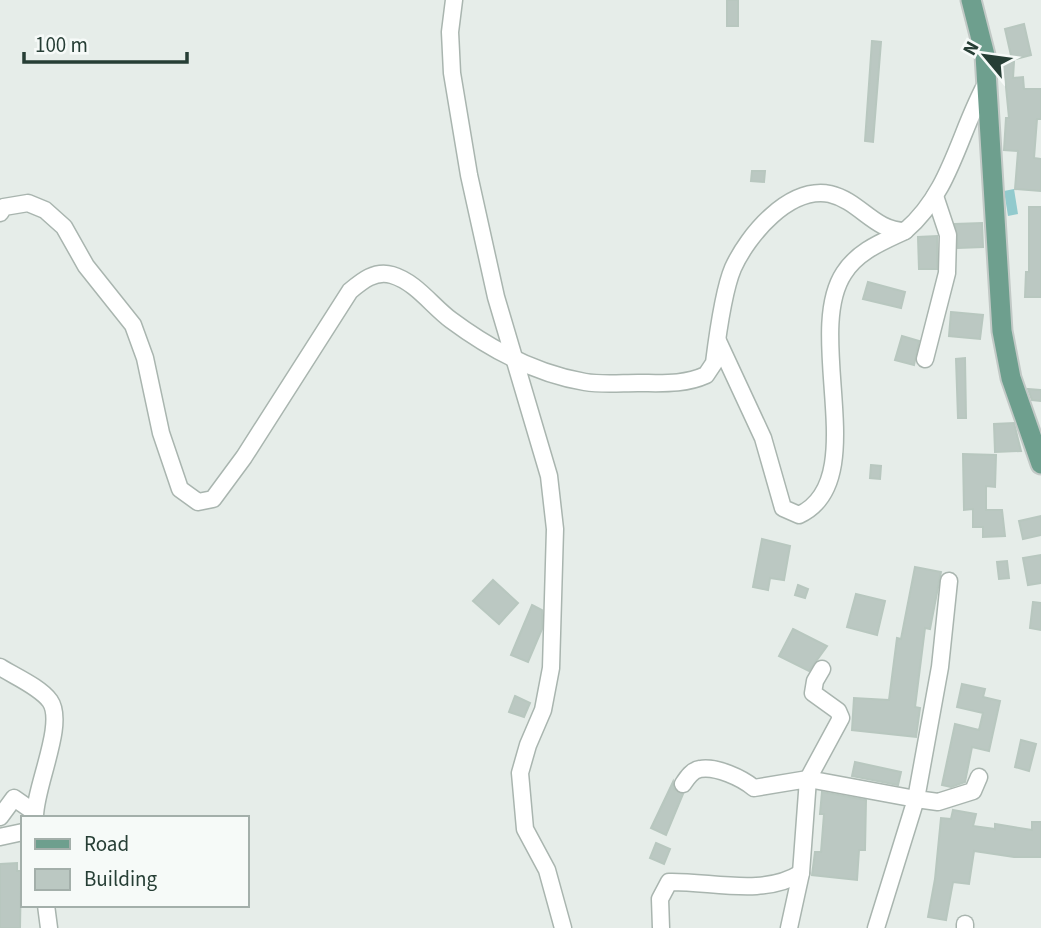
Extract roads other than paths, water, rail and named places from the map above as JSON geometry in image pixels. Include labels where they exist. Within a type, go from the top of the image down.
[{"type":"main road","points":[[971,0],[985,55],[1002,331],[1011,378],[1041,464]]},
{"type":"street","points":[[454,0],[450,33],[452,73],[464,148],[496,297],[517,358],[549,476],[555,529],[551,668],[543,710],[520,773],[525,829],[547,870],[564,928]]},
{"type":"street","points":[[717,338],[763,438],[783,508],[799,515],[810,510],[829,482],[833,459],[834,402],[828,319],[831,299],[844,272],[861,253],[905,231],[935,196],[951,171],[967,122],[986,82]]},
{"type":"street","points":[[0,213],[4,207],[28,202],[45,210],[64,228],[86,266],[120,306],[133,325],[145,359],[151,396],[180,489],[198,502],[213,499],[244,457],[350,291],[365,279],[380,273],[393,275],[410,284],[450,319],[547,374],[588,383],[676,384],[706,375],[714,363],[733,268],[757,232],[789,202],[816,194],[828,194],[853,204],[886,229],[905,231]]},
{"type":"street","points":[[925,359],[947,273],[948,235],[935,196]]},
{"type":"street","points":[[876,928],[916,799],[940,667],[948,581]]},
{"type":"street","points":[[0,667],[40,693],[50,701],[52,708],[51,743],[36,792],[34,815]]},
{"type":"street","points":[[789,928],[800,873],[808,779],[841,718],[838,711],[813,693],[815,681],[822,669]]},
{"type":"street","points":[[683,784],[692,773],[704,769],[743,778],[754,788],[808,779],[938,802],[973,790],[979,776]]},
{"type":"street","points":[[0,817],[14,798],[34,815]]},
{"type":"street","points":[[0,837],[21,832]]},
{"type":"street","points":[[661,928],[660,898],[669,882],[760,886],[787,882],[800,873]]},
{"type":"street","points":[[46,907],[49,928]]},
{"type":"water","points":[[1014,189],[1018,214],[1008,216],[1004,191]]}]
